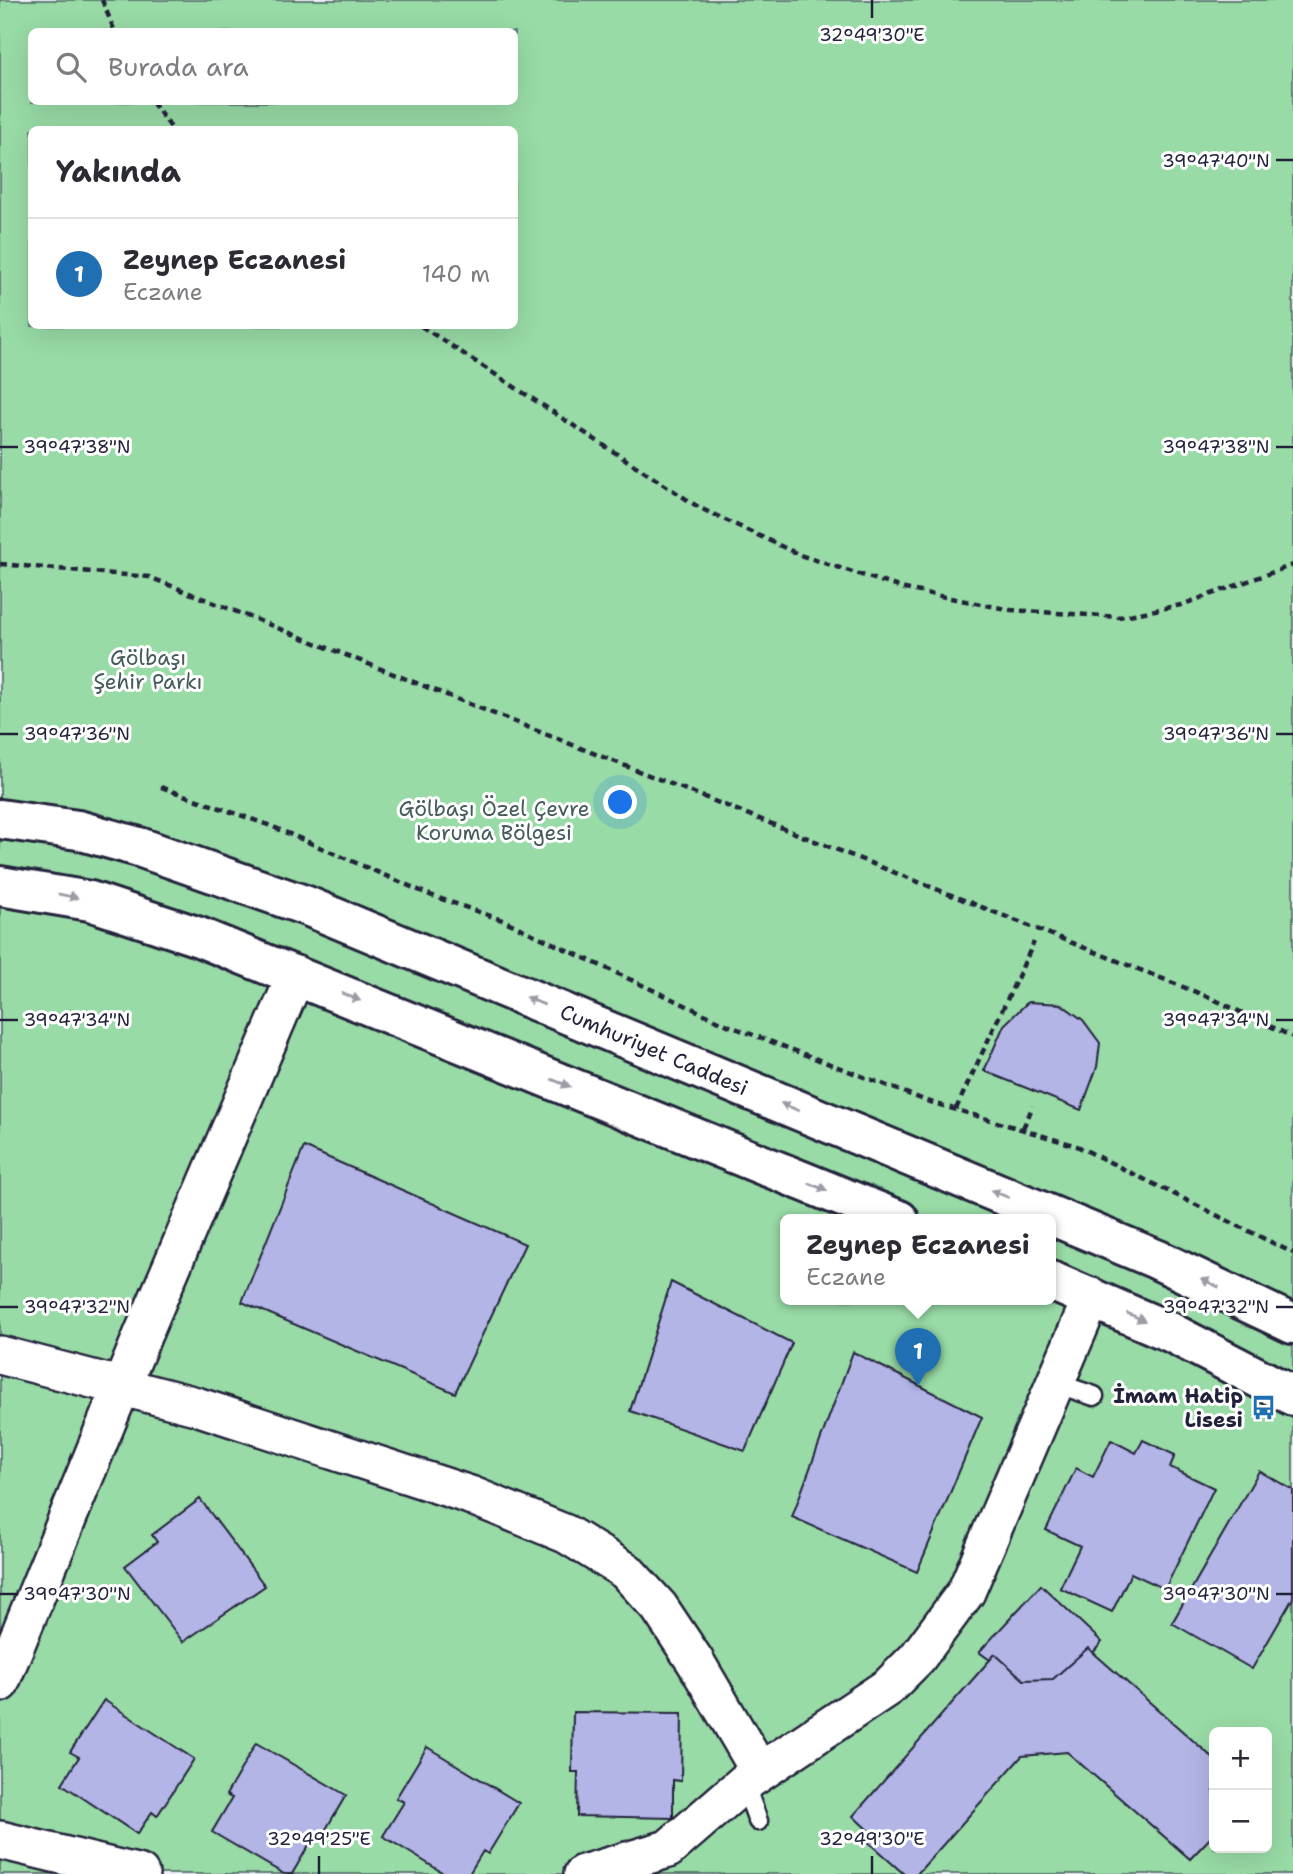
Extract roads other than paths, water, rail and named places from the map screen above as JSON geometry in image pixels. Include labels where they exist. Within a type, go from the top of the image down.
[{"type":"main road","name":"Cumhuriyet Caddesi","points":[[0,819],[78,830],[139,847],[307,906],[1048,1214]]},
{"type":"main road","points":[[0,887],[49,892],[111,907],[296,975],[884,1214]]},
{"type":"main road","name":"Cumhuriyet Caddesi","points":[[1056,1217],[1156,1259],[1293,1324]]},
{"type":"main road","points":[[1056,1283],[1170,1332],[1293,1396]]},
{"type":"street","points":[[0,1682],[296,975]]},
{"type":"street","points":[[583,1874],[676,1862],[752,1777],[888,1687],[917,1658],[966,1592],[1092,1297]]},
{"type":"street","points":[[0,1355],[196,1406],[413,1475],[529,1517],[595,1550],[626,1571],[659,1607],[695,1661],[752,1777]]},
{"type":"street","points":[[0,1840],[140,1874]]},
{"type":"lane","points":[[1055,1383],[1094,1396]]},
{"type":"lane","points":[[752,1777],[758,1821]]},
{"type":"place","name":"Zeynep Eczanesi","points":[[918,1386]]},
{"type":"place","name":"İmam Hatip Lisesi","points":[[1263,1408]]},
{"type":"park label","name":"Gölbaşı Şehir Parkı","points":[[148,670]]},
{"type":"park label","name":"Gölbaşı Özel Çevre Koruma Bölgesi","points":[[494,821]]}]
